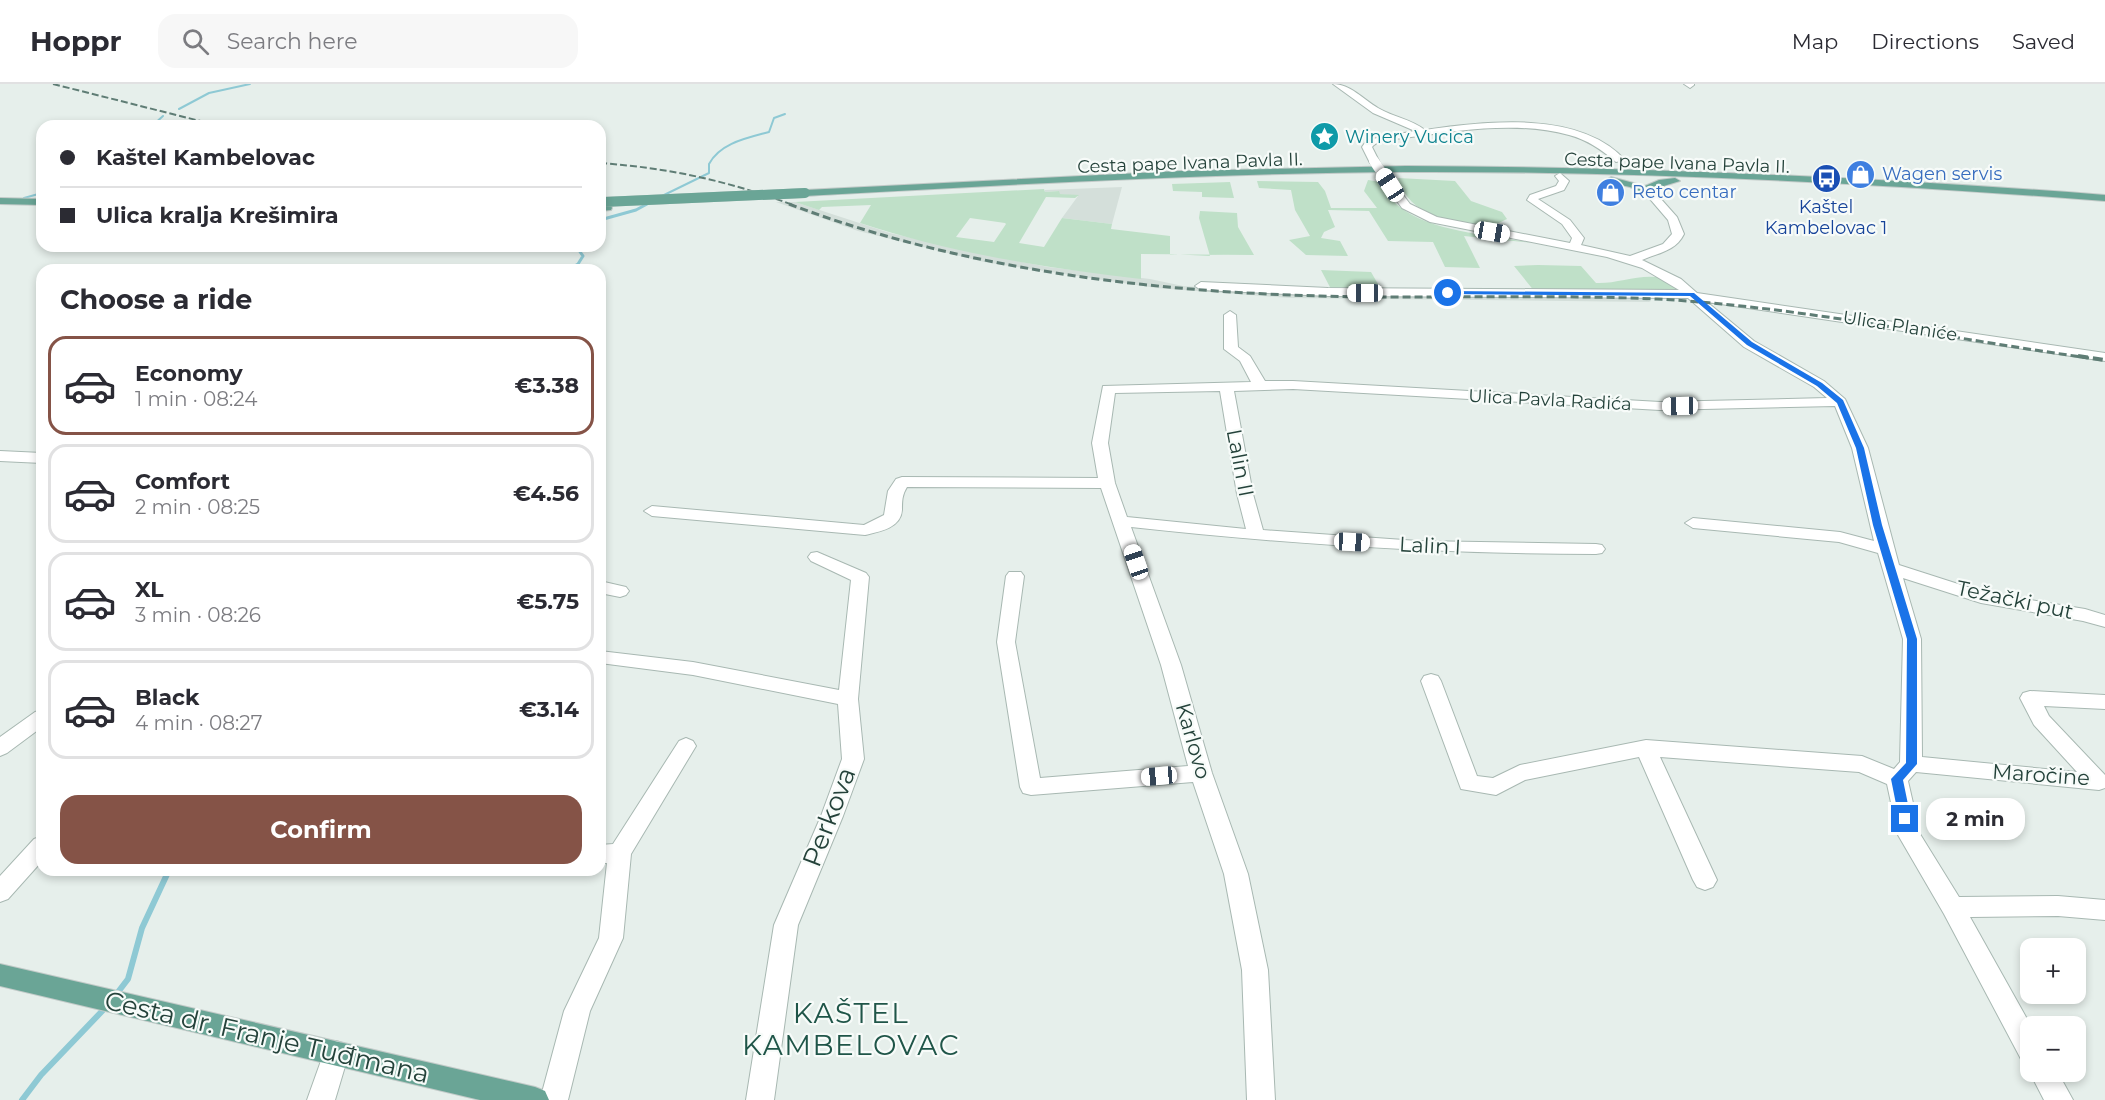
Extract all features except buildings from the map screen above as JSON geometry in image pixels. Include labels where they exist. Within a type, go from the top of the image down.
[{"type":"main road","points":[[1564,173],[1610,168],[1618,164],[1620,160],[1649,169],[1689,174]]},
{"type":"main road","name":"Cesta pape Ivana Pavla II.","points":[[1564,173],[1582,176],[1883,188],[2105,203]]},
{"type":"main road","name":"Cesta pape Ivana Pavla II.","points":[[606,205],[1234,177],[1564,173],[1689,174],[1912,184],[2105,198]]},
{"type":"main road","points":[[1582,176],[1623,182],[1649,192],[1649,187],[1659,183],[1702,180]]},
{"type":"main road","points":[[0,201],[36,202]]},
{"type":"main road","points":[[0,207],[36,208]]},
{"type":"main road","name":"Cesta dr. Franje Tuđmana","points":[[0,975],[535,1100]]},
{"type":"street","points":[[1337,84],[1376,111],[1413,125],[1423,133]]},
{"type":"street","points":[[1620,160],[1614,152],[1599,143],[1549,128],[1496,125],[1380,139],[1370,142],[1367,147],[1406,206],[1434,220],[1575,246],[1632,260],[1666,275],[1693,295],[1749,344],[1820,384],[1840,402],[1860,448],[1878,525],[1912,639],[1904,771],[1909,835],[1952,907],[2020,1032]]},
{"type":"street","points":[[1564,173],[1564,181],[1560,188],[1534,197],[1532,200],[1571,226],[1578,238],[1575,246]]},
{"type":"street","points":[[1632,260],[1666,247],[1678,238],[1680,232],[1678,225],[1649,192]]},
{"type":"street","name":"Ulica Planiće","points":[[1201,286],[1328,292],[1693,295],[2105,357]]},
{"type":"street","points":[[1230,315],[1231,349],[1245,359],[1261,387]]},
{"type":"street","name":"Ulica Pavla Radića","points":[[1108,389],[1227,389],[1293,386],[1660,406],[1840,402]]},
{"type":"street","name":"Karlovo","points":[[1108,389],[1100,443],[1107,483],[1171,665],[1201,773],[1236,874],[1255,970],[1261,1100]]},
{"type":"street","name":"Lalin II","points":[[1227,389],[1245,494],[1256,536]]},
{"type":"street","points":[[0,456],[36,458]]},
{"type":"street","points":[[652,511],[865,530],[886,525],[893,518],[895,490],[902,482],[1107,483]]},
{"type":"street","name":"Lalin I","points":[[1122,521],[1256,536],[1450,547],[1596,549]]},
{"type":"street","points":[[1693,523],[1781,534],[1840,537],[1889,559]]},
{"type":"street","name":"Perkova","points":[[760,1100],[786,925],[832,816],[853,759],[848,699],[861,577],[817,557]]},
{"type":"street","name":"Težački put","points":[[1889,559],[1981,597],[2085,615],[2105,621]]},
{"type":"street","points":[[1015,576],[1006,642],[1030,787],[1201,773]]},
{"type":"street","points":[[606,588],[620,591]]},
{"type":"street","points":[[606,658],[713,673],[848,699]]},
{"type":"street","points":[[1431,681],[1469,783],[1496,787],[1520,773],[1646,748],[1863,764],[1904,771]]},
{"type":"street","name":"Maročine","points":[[1904,771],[2099,782],[2041,720],[2030,698],[2105,702]]},
{"type":"street","points":[[0,748],[36,721]]},
{"type":"street","points":[[554,1100],[577,1011],[611,938],[610,853],[686,746]]},
{"type":"street","points":[[1646,748],[1705,880]]},
{"type":"street","points":[[0,892],[36,852]]},
{"type":"street","points":[[1952,907],[2058,906],[2105,910]]},
{"type":"street","points":[[321,1100],[336,1053]]},
{"type":"street","points":[[2048,1082],[2059,1100]]},
{"type":"shaded area","points":[[1122,187],[1112,224],[1062,218],[1078,196],[1059,194],[1058,191],[1045,192],[1045,190]]},
{"type":"shaded area","points":[[776,202],[795,202],[890,233],[982,254],[1048,267],[1150,279],[1183,286],[1229,289],[1637,295],[1651,302],[1289,298],[1156,288],[984,262],[858,231]]},
{"type":"green space","points":[[1398,178],[1455,181],[1471,201],[1502,212],[1507,219],[1488,228],[1447,220],[1422,210],[1412,202]]},
{"type":"green space","points":[[1368,180],[1380,182],[1397,205],[1429,222],[1464,232],[1533,243],[1464,236],[1480,268],[1445,267],[1433,242],[1388,241],[1369,211],[1328,210],[1335,227],[1324,232],[1321,238],[1340,241],[1348,256],[1306,255],[1289,240],[1310,236],[1295,210],[1291,190],[1259,188],[1257,181],[1318,182],[1325,191],[1331,208],[1377,208],[1364,191]]},
{"type":"green space","points":[[1230,182],[1234,198],[1202,197],[1202,192],[1173,191],[1172,184]]},
{"type":"green space","points":[[1044,189],[1045,192],[1059,191],[1060,194],[1079,195],[1075,198],[1046,197],[1019,243],[1044,247],[1062,218],[1112,224],[1111,229],[1170,236],[1170,254],[1141,254],[1141,279],[999,258],[894,234],[860,223],[871,205],[822,207],[819,210],[795,202]],"holes":[[[970,218],[1006,224],[994,242],[956,237]]]},
{"type":"green space","points":[[1200,211],[1237,213],[1238,227],[1254,255],[1210,255],[1199,218]]},
{"type":"green space","points":[[1514,266],[1581,266],[1596,283],[1646,277],[1663,278],[1682,292],[1535,292]]},
{"type":"green space","points":[[1321,270],[1371,272],[1382,291],[1332,291]]},
{"type":"waterway","points":[[179,109],[209,93],[250,84]]},
{"type":"waterway","points":[[662,196],[709,173],[709,164],[720,151],[735,142],[769,132],[774,118],[785,114]]},
{"type":"waterway","points":[[159,120],[163,116]]},
{"type":"waterway","points":[[24,198],[36,195]]},
{"type":"waterway","points":[[606,218],[636,210],[647,204]]},
{"type":"waterway","points":[[578,264],[583,256],[580,252]]},
{"type":"waterway","points":[[115,996],[128,979],[142,928],[166,876]]},
{"type":"waterway","points":[[22,1100],[41,1075],[106,1007]]},
{"type":"railway","points":[[53,84],[196,120]]},
{"type":"railway","points":[[606,164],[651,168],[698,177],[793,205]]},
{"type":"railway","points":[[789,204],[918,245],[984,260],[1117,282],[1185,289],[1320,296],[1615,298],[1711,303],[1819,316],[2089,358]]},
{"type":"railway","points":[[2078,356],[2105,360]]},
{"type":"place","name":"Winery Vucica","points":[[1324,137]]},
{"type":"place","name":"Wagen servis","points":[[1861,174]]},
{"type":"place","name":"Kaštel Kambelovac 1","points":[[1826,178]]},
{"type":"place","name":"Reto centar","points":[[1611,192]]},
{"type":"district","name":"KAŠTEL KAMBELOVAC","points":[[851,1029]]},
{"type":"route","points":[[1448,293],[1692,294],[1749,344],[1820,384],[1840,402],[1860,448],[1878,525],[1912,639],[1911,764],[1897,779],[1905,819]]}]
